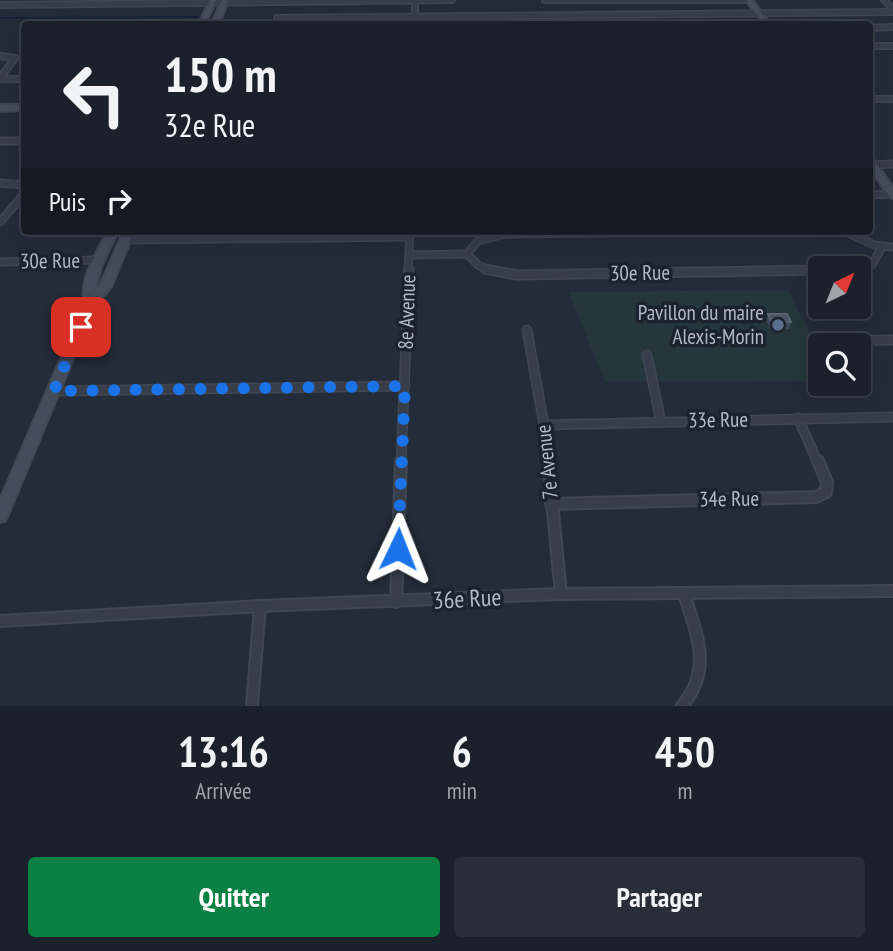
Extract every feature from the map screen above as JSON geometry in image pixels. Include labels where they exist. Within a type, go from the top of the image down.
[{"type":"street","points":[[415,0],[415,21]]},
{"type":"street","points":[[0,5],[452,0]]},
{"type":"street","points":[[545,0],[750,0],[765,21]]},
{"type":"street","points":[[884,0],[893,10]]},
{"type":"street","points":[[203,21],[212,1]]},
{"type":"street","points":[[216,21],[224,1]]},
{"type":"street","points":[[277,18],[893,10]]},
{"type":"street","points":[[873,28],[893,27]]},
{"type":"street","points":[[873,46],[893,46]]},
{"type":"street","points":[[0,56],[15,58],[0,79]]},
{"type":"street","points":[[0,79],[21,79]]},
{"type":"street","points":[[873,99],[893,99]]},
{"type":"street","points":[[0,108],[21,108]]},
{"type":"street","points":[[0,141],[21,141]]},
{"type":"street","points":[[873,163],[893,164]]},
{"type":"street","points":[[873,166],[893,194]]},
{"type":"street","points":[[0,183],[21,185]]},
{"type":"street","points":[[873,195],[893,194]]},
{"type":"street","points":[[0,222],[21,198]]},
{"type":"street","points":[[90,306],[87,295],[111,235]]},
{"type":"street","points":[[0,517],[90,306],[105,287],[127,236],[268,235]]},
{"type":"street","name":"8e Avenue","points":[[396,602],[410,235]]},
{"type":"street","points":[[410,255],[467,254],[477,241],[502,235]]},
{"type":"street","points":[[853,235],[881,247],[893,247]]},
{"type":"street","points":[[872,267],[876,264],[881,247]]},
{"type":"street","name":"30e Rue","points":[[467,254],[476,265],[487,272],[517,275],[808,270]]},
{"type":"street","name":"30e Rue","points":[[0,262],[99,260]]},
{"type":"street","name":"7e Avenue","points":[[527,330],[544,425],[561,594]]},
{"type":"street","points":[[871,340],[893,340]]},
{"type":"street","points":[[647,355],[661,422]]},
{"type":"street","points":[[54,391],[405,386]]},
{"type":"street","name":"33e Rue","points":[[544,425],[893,416]]},
{"type":"street","name":"34e Rue","points":[[551,504],[816,497],[826,492],[827,482],[798,418]]},
{"type":"street","name":"36e Rue","points":[[0,621],[260,606],[561,594],[893,591]]},
{"type":"street","points":[[682,706],[700,682],[702,663],[684,594]]},
{"type":"street","points":[[252,706],[260,606]]},
{"type":"shaded area","points":[[788,290],[810,333],[808,381],[605,382],[569,292]]},
{"type":"building","points":[[768,314],[787,314],[791,322],[772,322]]},
{"type":"waterway","points":[[0,18],[197,17]]},
{"type":"place","name":"Pavillon du maire Alexis-Morin","points":[[778,325]]},
{"type":"route","points":[[81,327],[54,391],[405,386],[398,549]]}]
